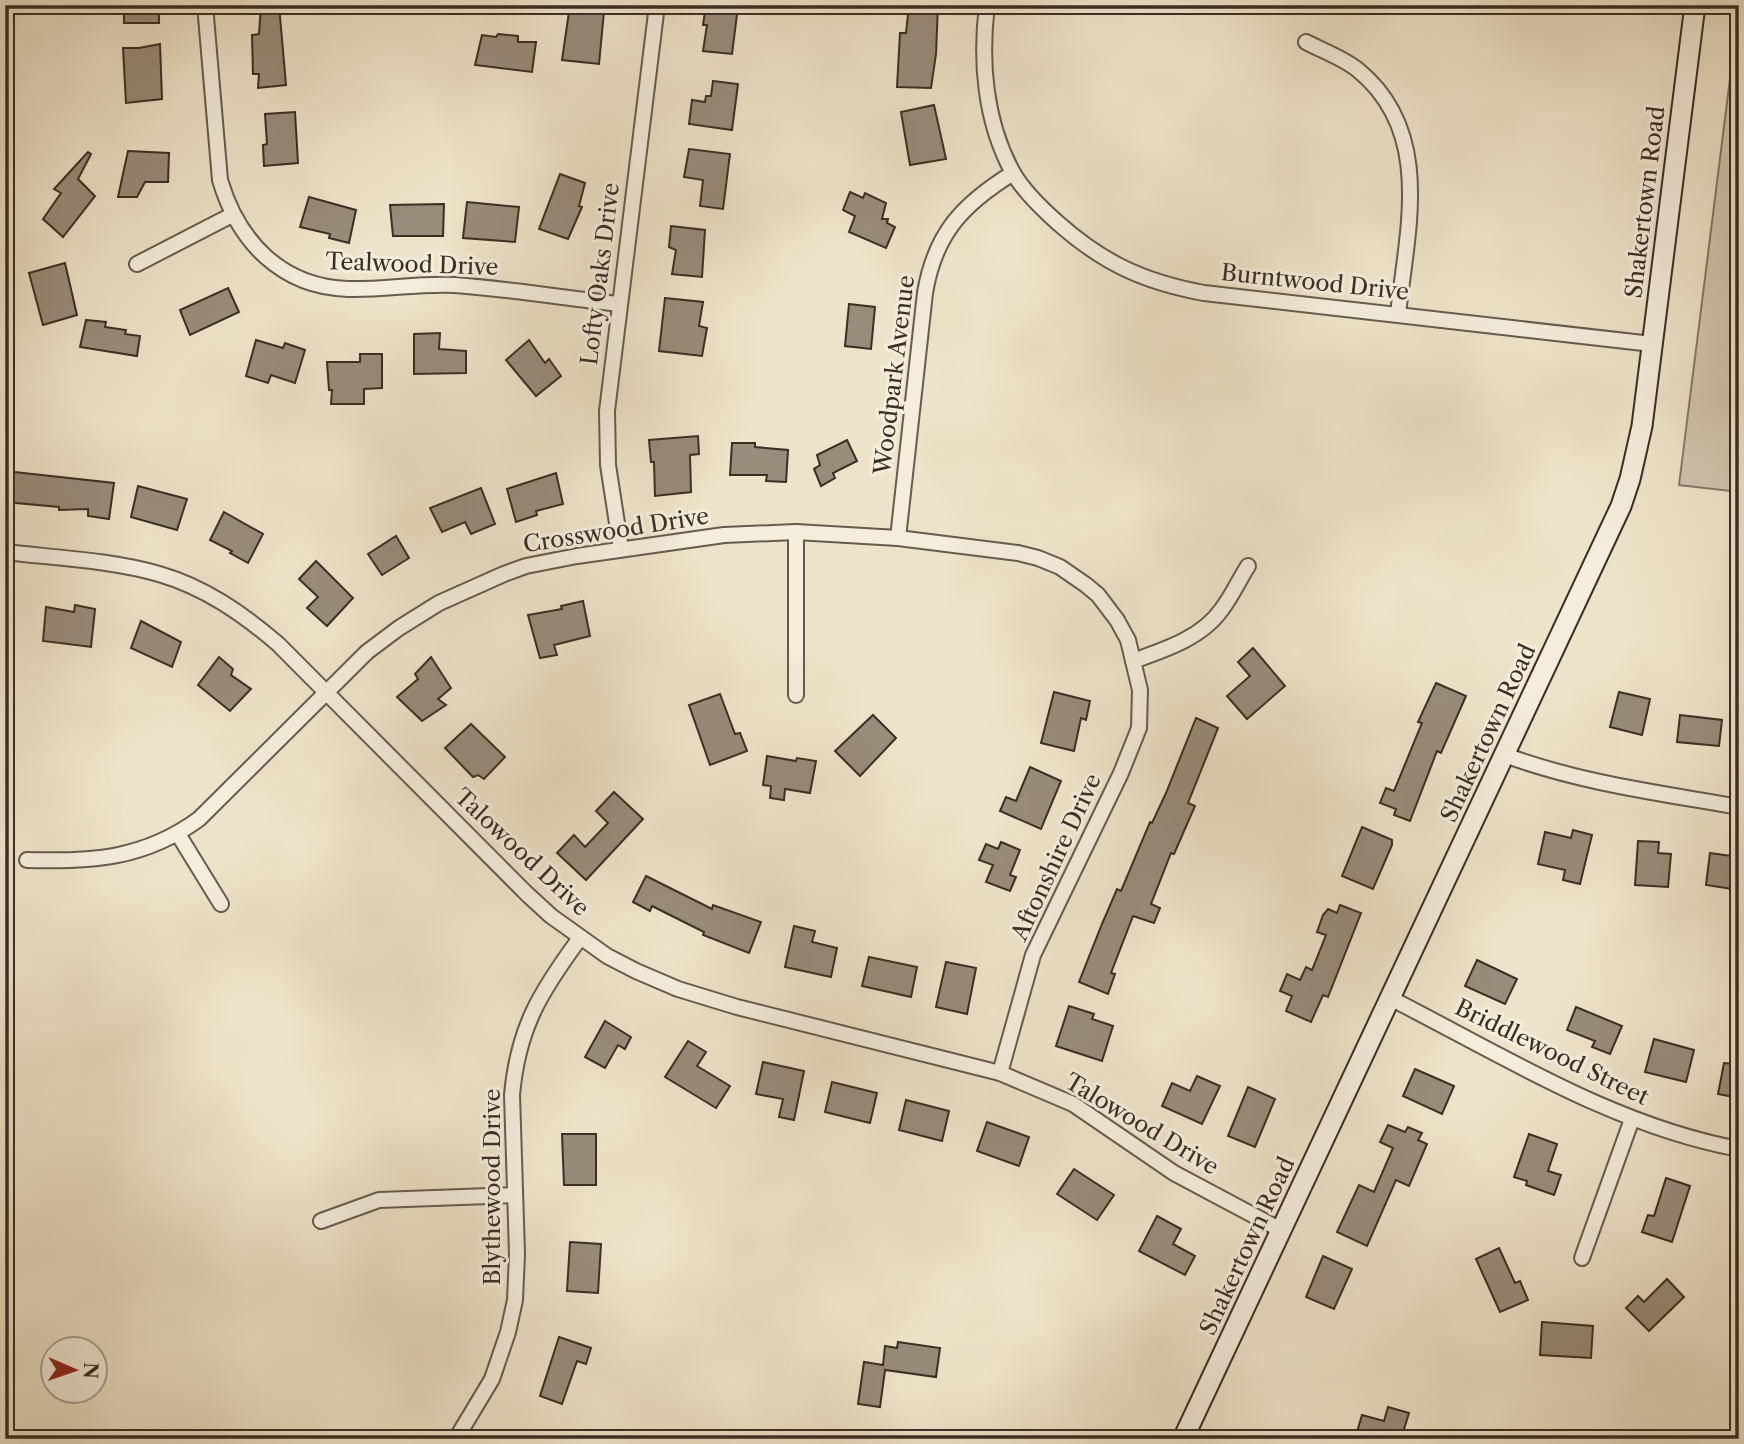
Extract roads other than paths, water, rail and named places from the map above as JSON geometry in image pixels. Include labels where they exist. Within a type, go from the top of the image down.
[{"type":"street","name":"Tealwood Drive","points":[[205,5],[218,168],[226,203],[248,240],[268,260],[293,275],[321,285],[352,289],[453,285],[619,304]]},
{"type":"street","name":"Lofty Oaks Drive","points":[[621,549],[613,510],[606,434],[609,388],[657,5]]},
{"type":"street","points":[[987,5],[984,67],[990,107],[998,140],[1013,173]]},
{"type":"street","name":"Shakertown Road","points":[[1183,1439],[1621,506],[1638,445],[1695,5]]},
{"type":"street","points":[[1306,42],[1360,72],[1388,104],[1404,137],[1410,162],[1411,188],[1398,314]]},
{"type":"street","name":"Burntwood Drive","points":[[1013,173],[1040,208],[1079,242],[1145,279],[1170,287],[1652,344]]},
{"type":"street","name":"Woodpark Avenue","points":[[898,538],[925,293],[931,265],[944,236],[962,211],[983,192],[1013,173]]},
{"type":"street","points":[[137,264],[232,215]]},
{"type":"street","points":[[796,531],[796,695]]},
{"type":"street","name":"Crosswood Drive","points":[[27,860],[70,861],[117,856],[149,848],[178,834],[199,819],[367,652],[399,628],[460,592],[526,566],[621,549],[724,535],[796,531],[898,538],[1018,553],[1060,567],[1086,585],[1108,607],[1128,640],[1133,661]]},
{"type":"street","name":"Talowood Drive","points":[[5,552],[129,566],[180,581],[245,617],[278,643],[527,894],[580,938],[636,971],[678,989],[737,1007],[1000,1073],[1073,1104],[1174,1173],[1282,1230]]},
{"type":"street","points":[[1133,661],[1174,647],[1203,628],[1221,611],[1248,566]]},
{"type":"street","name":"Aftonshire Drive","points":[[1000,1073],[1033,956],[1121,773],[1139,728],[1140,690],[1133,661]]},
{"type":"street","points":[[1505,755],[1591,780],[1739,807]]},
{"type":"street","points":[[178,834],[221,904]]},
{"type":"street","name":"Blythewood Drive","points":[[456,1439],[492,1379],[508,1332],[515,1300],[512,1095],[523,1035],[540,996],[580,938]]},
{"type":"street","name":"Briddlewood Street","points":[[1390,998],[1632,1119],[1739,1149]]},
{"type":"street","points":[[1582,1258],[1632,1119]]},
{"type":"street","points":[[320,1221],[379,1200],[515,1195]]}]
